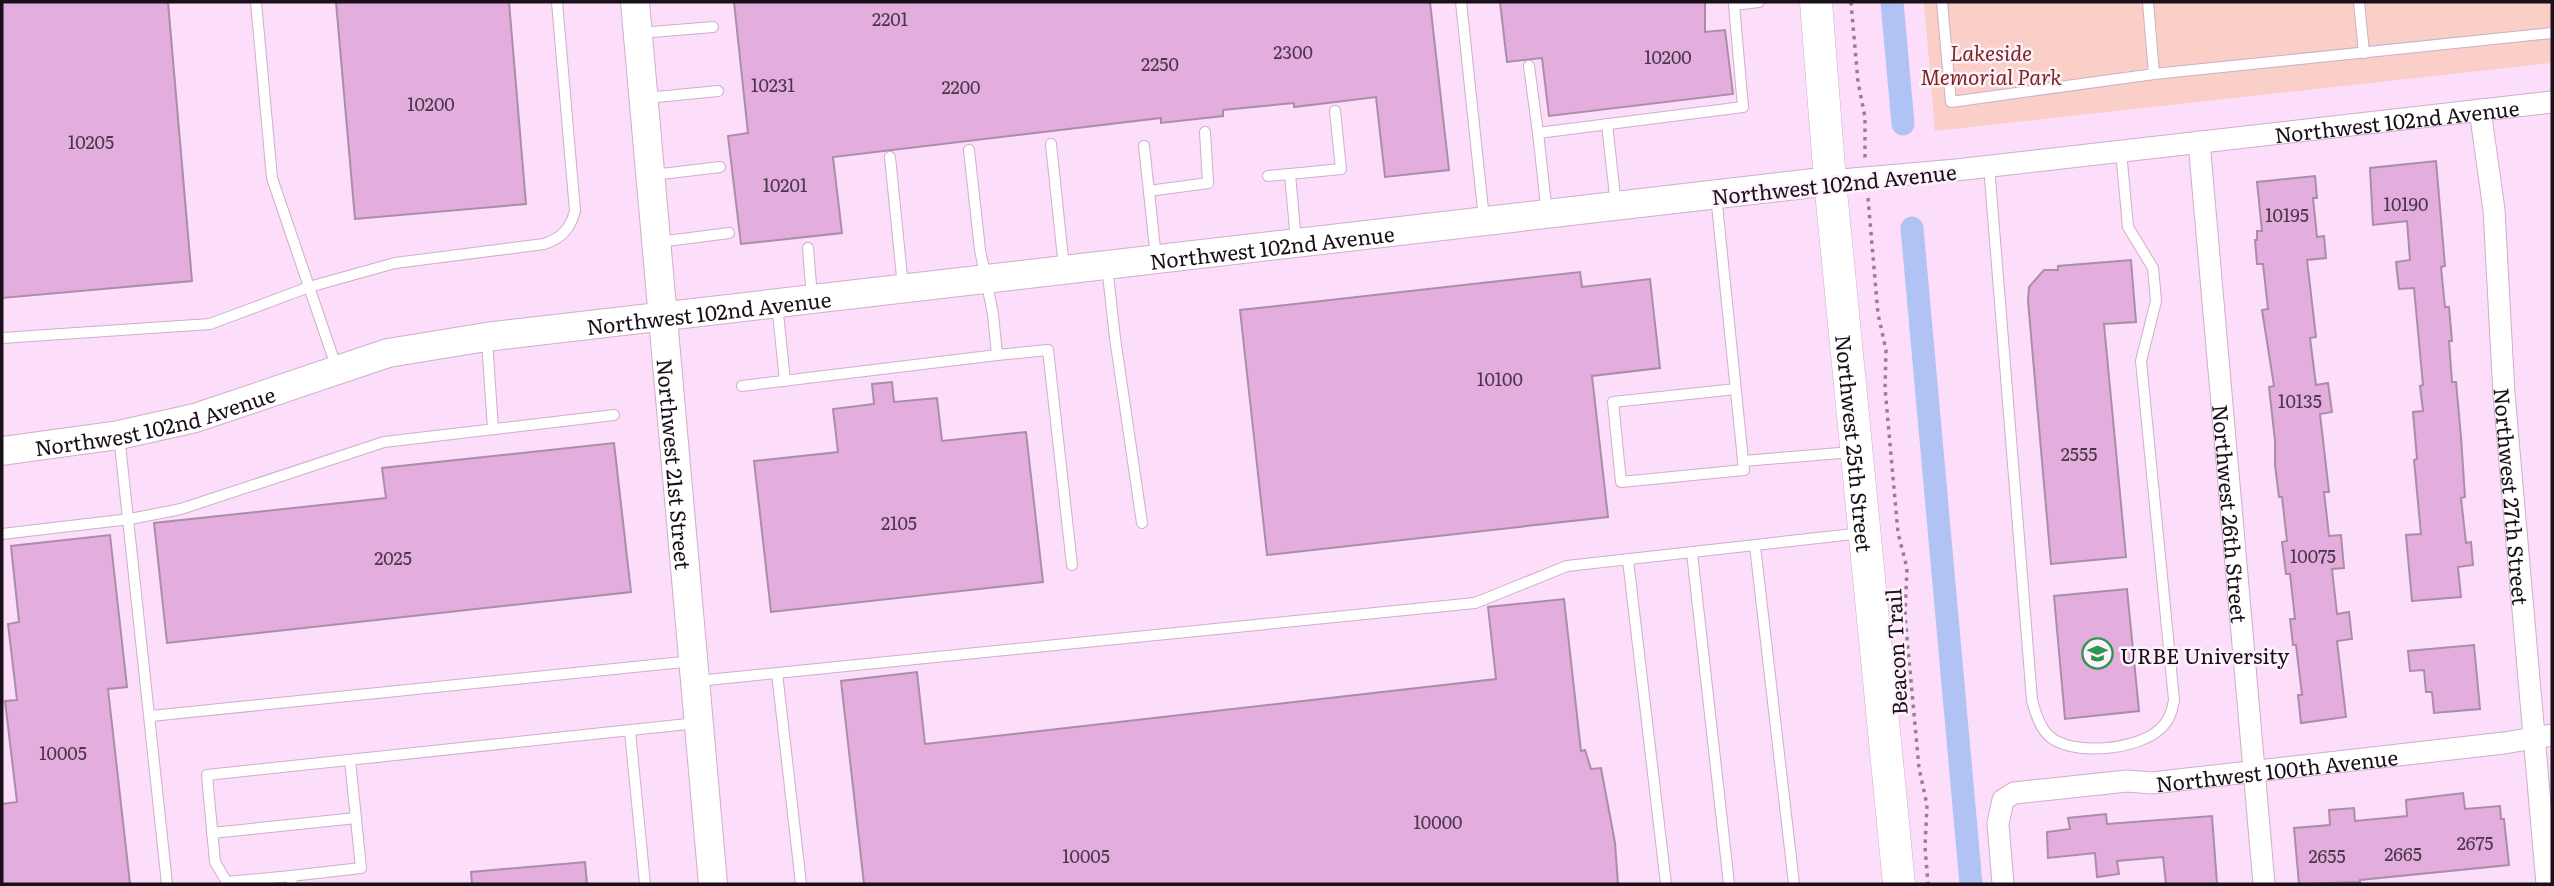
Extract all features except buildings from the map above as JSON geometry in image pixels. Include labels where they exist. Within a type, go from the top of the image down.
[{"type":"main road","name":"Northwest 25th Street","points":[[1816,2],[1830,181],[1899,884]]},
{"type":"street","name":"Northwest 21st Street","points":[[635,2],[713,884]]},
{"type":"street","name":"Northwest 102nd Avenue","points":[[2,451],[119,435],[195,418],[388,353],[486,337],[1830,181],[1882,178],[2552,102]]},
{"type":"street","name":"Northwest 27th Street","points":[[2480,110],[2494,210],[2504,394],[2543,736],[2546,884]]},
{"type":"street","name":"Northwest 26th Street","points":[[2199,142],[2264,884]]},
{"type":"street","name":"Northwest 100th Avenue","points":[[2003,884],[1998,824],[2003,800],[2009,795],[2127,781],[2152,783],[2504,743],[2543,736]]},
{"type":"lane","points":[[256,2],[272,178],[337,369]]},
{"type":"lane","points":[[2,338],[210,324],[309,287],[396,263],[544,244],[555,240],[565,233],[575,211],[557,2]]},
{"type":"lane","points":[[1461,2],[1485,221]]},
{"type":"lane","points":[[1538,133],[1743,107],[1734,3],[1759,2]]},
{"type":"lane","points":[[1942,2],[1951,102],[2154,74],[2552,33]]},
{"type":"lane","points":[[2148,2],[2154,74]]},
{"type":"lane","points":[[2359,2],[2364,52]]},
{"type":"lane","points":[[637,33],[713,27]]},
{"type":"lane","points":[[1529,65],[1547,214]]},
{"type":"lane","points":[[643,98],[718,91]]},
{"type":"lane","points":[[1268,176],[1341,169],[1335,111]]},
{"type":"lane","points":[[1607,124],[1616,206]]},
{"type":"lane","points":[[1149,191],[1208,183],[1205,132]]},
{"type":"lane","points":[[1051,144],[1064,271]]},
{"type":"lane","points":[[1144,146],[1156,260]]},
{"type":"lane","points":[[969,150],[980,250],[993,314],[997,355]]},
{"type":"lane","points":[[1989,166],[2032,700],[2040,724],[2054,740],[2073,748],[2111,746],[2142,740],[2159,730],[2172,712],[2174,701],[2141,361],[2155,310],[2153,268],[2128,228],[2121,151]]},
{"type":"lane","points":[[890,157],[903,289]]},
{"type":"lane","points":[[650,175],[720,167]]},
{"type":"lane","points":[[1290,174],[1296,244]]},
{"type":"lane","points":[[1716,195],[1736,388],[1744,470],[1621,482],[1613,402],[1736,388]]},
{"type":"lane","points":[[656,242],[729,233]]},
{"type":"lane","points":[[808,248],[813,300]]},
{"type":"lane","points":[[1107,265],[1142,523]]},
{"type":"lane","points":[[777,304],[785,381]]},
{"type":"lane","points":[[486,337],[493,429]]},
{"type":"lane","points":[[742,386],[1048,350],[1072,565]]},
{"type":"lane","points":[[2,534],[130,519],[181,509],[384,442],[614,415]]},
{"type":"lane","points":[[119,435],[167,884]]},
{"type":"lane","points":[[1743,461],[1858,451]]},
{"type":"lane","points":[[150,716],[694,671],[777,673],[1475,603],[1567,566],[1866,533]]},
{"type":"lane","points":[[1755,545],[1794,884]]},
{"type":"lane","points":[[1692,553],[1729,884]]},
{"type":"lane","points":[[1628,560],[1666,884]]},
{"type":"lane","points":[[777,673],[801,884]]},
{"type":"lane","points":[[350,760],[361,868],[292,880],[227,883],[215,862],[207,775],[699,723]]},
{"type":"lane","points":[[630,731],[645,884]]},
{"type":"lane","points":[[212,833],[356,818]]},
{"type":"path","points":[[1851,2],[1858,82],[1865,117],[1864,151]]},
{"type":"path","name":"Beacon Trail","points":[[1869,210],[1878,314],[1886,350],[1885,388],[1898,533],[1907,568],[1905,616],[1919,768],[1927,805],[1925,847],[1928,884]]},
{"type":"green space","name":"Lakeside Memorial Park","points":[[1924,2],[2552,2],[2552,63],[1935,131]]},
{"type":"waterway","points":[[1892,2],[1903,124]]},
{"type":"waterway","points":[[1912,228],[1971,884]]},
{"type":"place","name":"URBE University","points":[[2097,654]]}]
